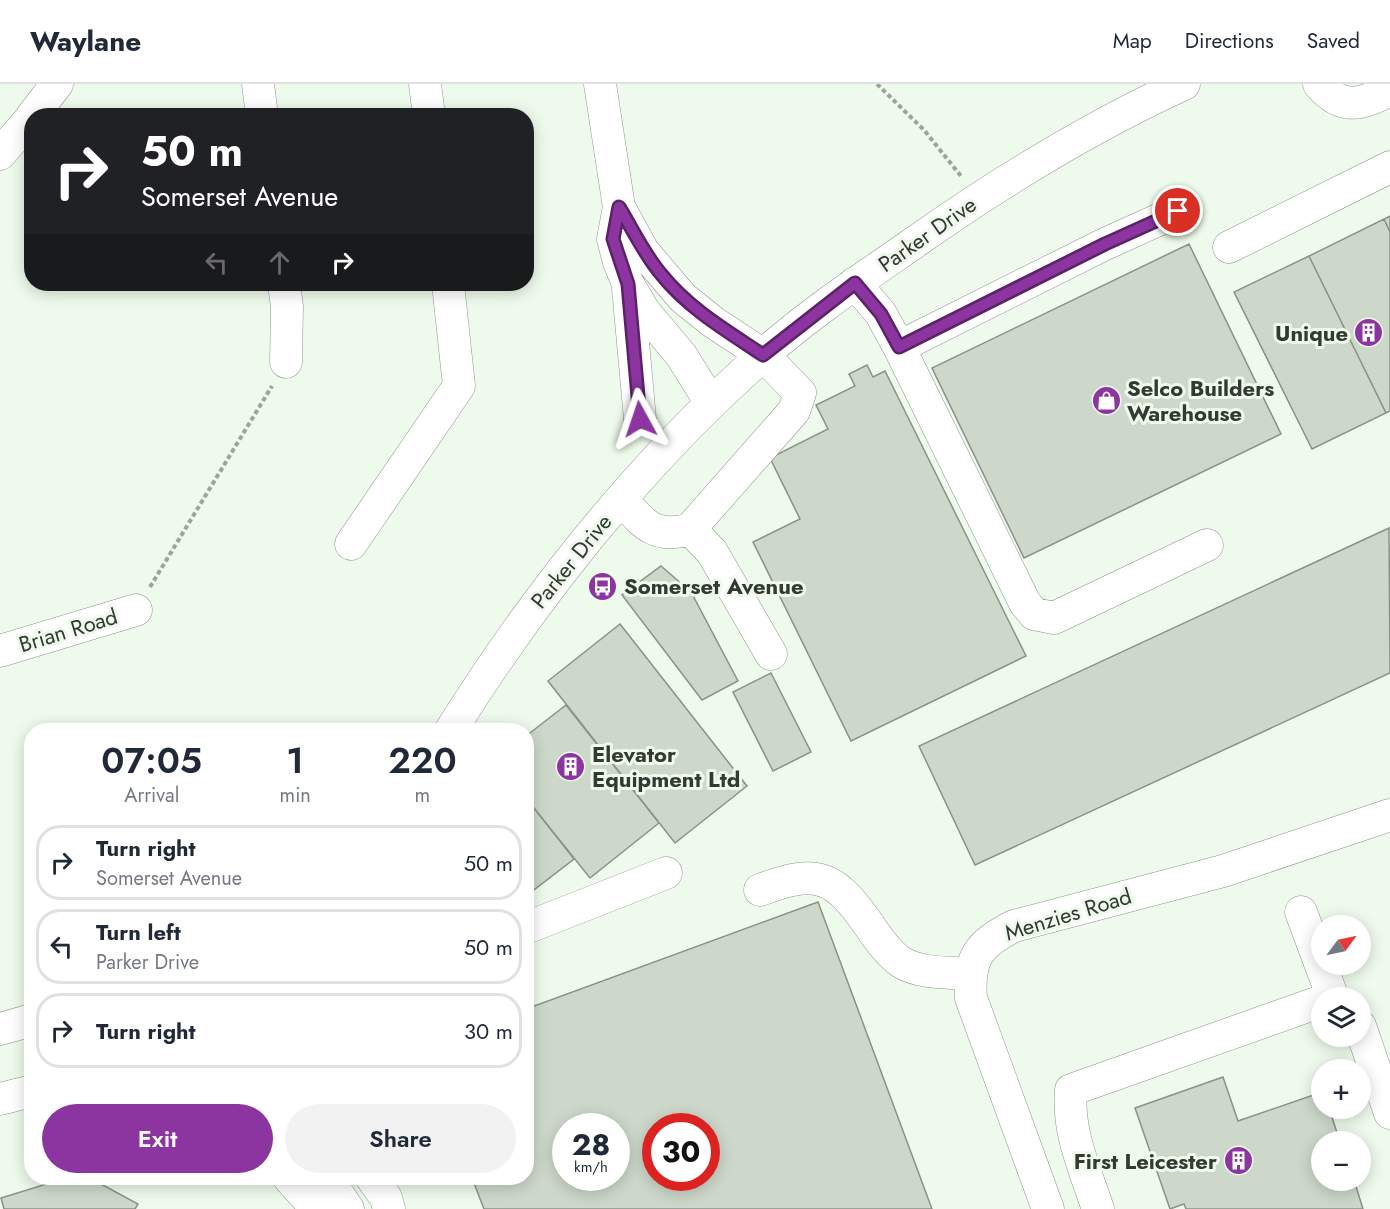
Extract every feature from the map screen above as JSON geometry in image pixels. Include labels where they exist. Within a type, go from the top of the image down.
[{"type":"street","points":[[38,108],[57,84]]},
{"type":"street","points":[[258,84],[261,108]]},
{"type":"street","points":[[425,84],[428,108]]},
{"type":"street","points":[[600,84],[619,207],[613,239],[628,284],[644,311],[681,355],[711,403]]},
{"type":"street","name":"Parker Drive","points":[[455,723],[491,667],[539,600],[621,499],[711,403],[763,355],[855,283],[978,197],[1053,152],[1184,84]]},
{"type":"street","points":[[1319,84],[1334,99],[1354,104],[1372,100],[1390,90]]},
{"type":"street","points":[[0,154],[24,126]]},
{"type":"street","points":[[1229,247],[1390,167]]},
{"type":"street","points":[[619,207],[643,250],[683,298],[713,322],[763,355],[800,393],[794,411],[690,530],[673,534],[657,531],[641,521],[621,499]]},
{"type":"street","points":[[899,347],[1105,244],[1178,211]]},
{"type":"street","points":[[855,283],[881,314],[899,347],[1025,603],[1034,614],[1054,618],[1207,545]]},
{"type":"street","points":[[628,284],[640,419]]},
{"type":"street","points":[[285,291],[287,307],[286,362]]},
{"type":"street","points":[[351,544],[459,386],[449,291]]},
{"type":"street","points":[[690,530],[712,552],[771,654]]},
{"type":"street","name":"Brian Road","points":[[0,651],[136,610]]},
{"type":"street","name":"Menzies Road","points":[[969,974],[976,954],[991,938],[1014,926],[1223,871],[1390,815]]},
{"type":"street","points":[[534,925],[666,873]]},
{"type":"street","points":[[760,890],[788,879],[806,878],[828,881],[852,901],[881,943],[900,962],[916,969],[969,974],[971,998],[1048,1209]]},
{"type":"street","points":[[1301,912],[1329,987]]},
{"type":"street","points":[[1098,1209],[1072,1130],[1069,1110],[1071,1090],[1311,1005]]},
{"type":"street","points":[[0,1029],[24,1022]]},
{"type":"street","points":[[1367,1047],[1390,1113]]},
{"type":"street","points":[[0,1099],[24,1093]]},
{"type":"street","points":[[295,1185],[316,1209]]},
{"type":"street","points":[[332,1185],[348,1209]]},
{"type":"path","points":[[878,84],[924,130],[978,197]]},
{"type":"path","points":[[136,610],[286,362]]},
{"type":"building","points":[[1390,216],[1390,232],[1384,219]]},
{"type":"building","name":"Unique","points":[[1384,219],[1390,232],[1390,411],[1386,413],[1309,256]]},
{"type":"building","name":"Selco Builders Warehouse","points":[[1189,244],[1281,434],[1024,558],[932,368]]},
{"type":"building","points":[[1309,256],[1386,413],[1312,449],[1234,292]]},
{"type":"building","points":[[867,365],[873,377],[885,371],[1026,656],[851,741],[753,542],[800,519],[770,458],[828,429],[816,405],[855,386],[849,374]]},
{"type":"building","points":[[1389,528],[1390,673],[975,865],[919,746]]},
{"type":"building","points":[[661,566],[691,592],[738,681],[702,700],[622,595]]},
{"type":"building","points":[[620,624],[747,786],[675,843],[548,681]]},
{"type":"building","points":[[771,673],[811,752],[773,771],[733,692]]},
{"type":"building","name":"Elevator Equipment Ltd","points":[[566,705],[659,823],[590,878],[534,808],[534,730]]},
{"type":"building","points":[[534,808],[574,859],[534,890]]},
{"type":"building","points":[[818,902],[932,1209],[484,1209],[475,1185],[534,1185],[534,1006]]},
{"type":"building","name":"First Leicester","points":[[1223,1077],[1238,1121],[1311,1096],[1311,1119],[1333,1119],[1336,1131],[1311,1131],[1311,1191],[1357,1191],[1363,1209],[1186,1209],[1184,1204],[1170,1209],[1135,1108]]},
{"type":"building","points":[[43,1185],[103,1185],[138,1204],[135,1209],[4,1209],[1,1198]]},
{"type":"place","name":"Unique","points":[[1369,333]]},
{"type":"place","name":"Selco Builders Warehouse","points":[[1106,401]]},
{"type":"place","name":"Somerset Avenue","points":[[603,586]]},
{"type":"place","name":"Elevator Equipment Ltd","points":[[571,767]]},
{"type":"place","name":"First Leicester","points":[[1238,1161]]},
{"type":"route","points":[[640,419],[628,284],[613,239],[619,207],[643,250],[683,298],[713,322],[763,355],[855,283],[881,314],[899,347],[1105,244],[1178,211]]}]
